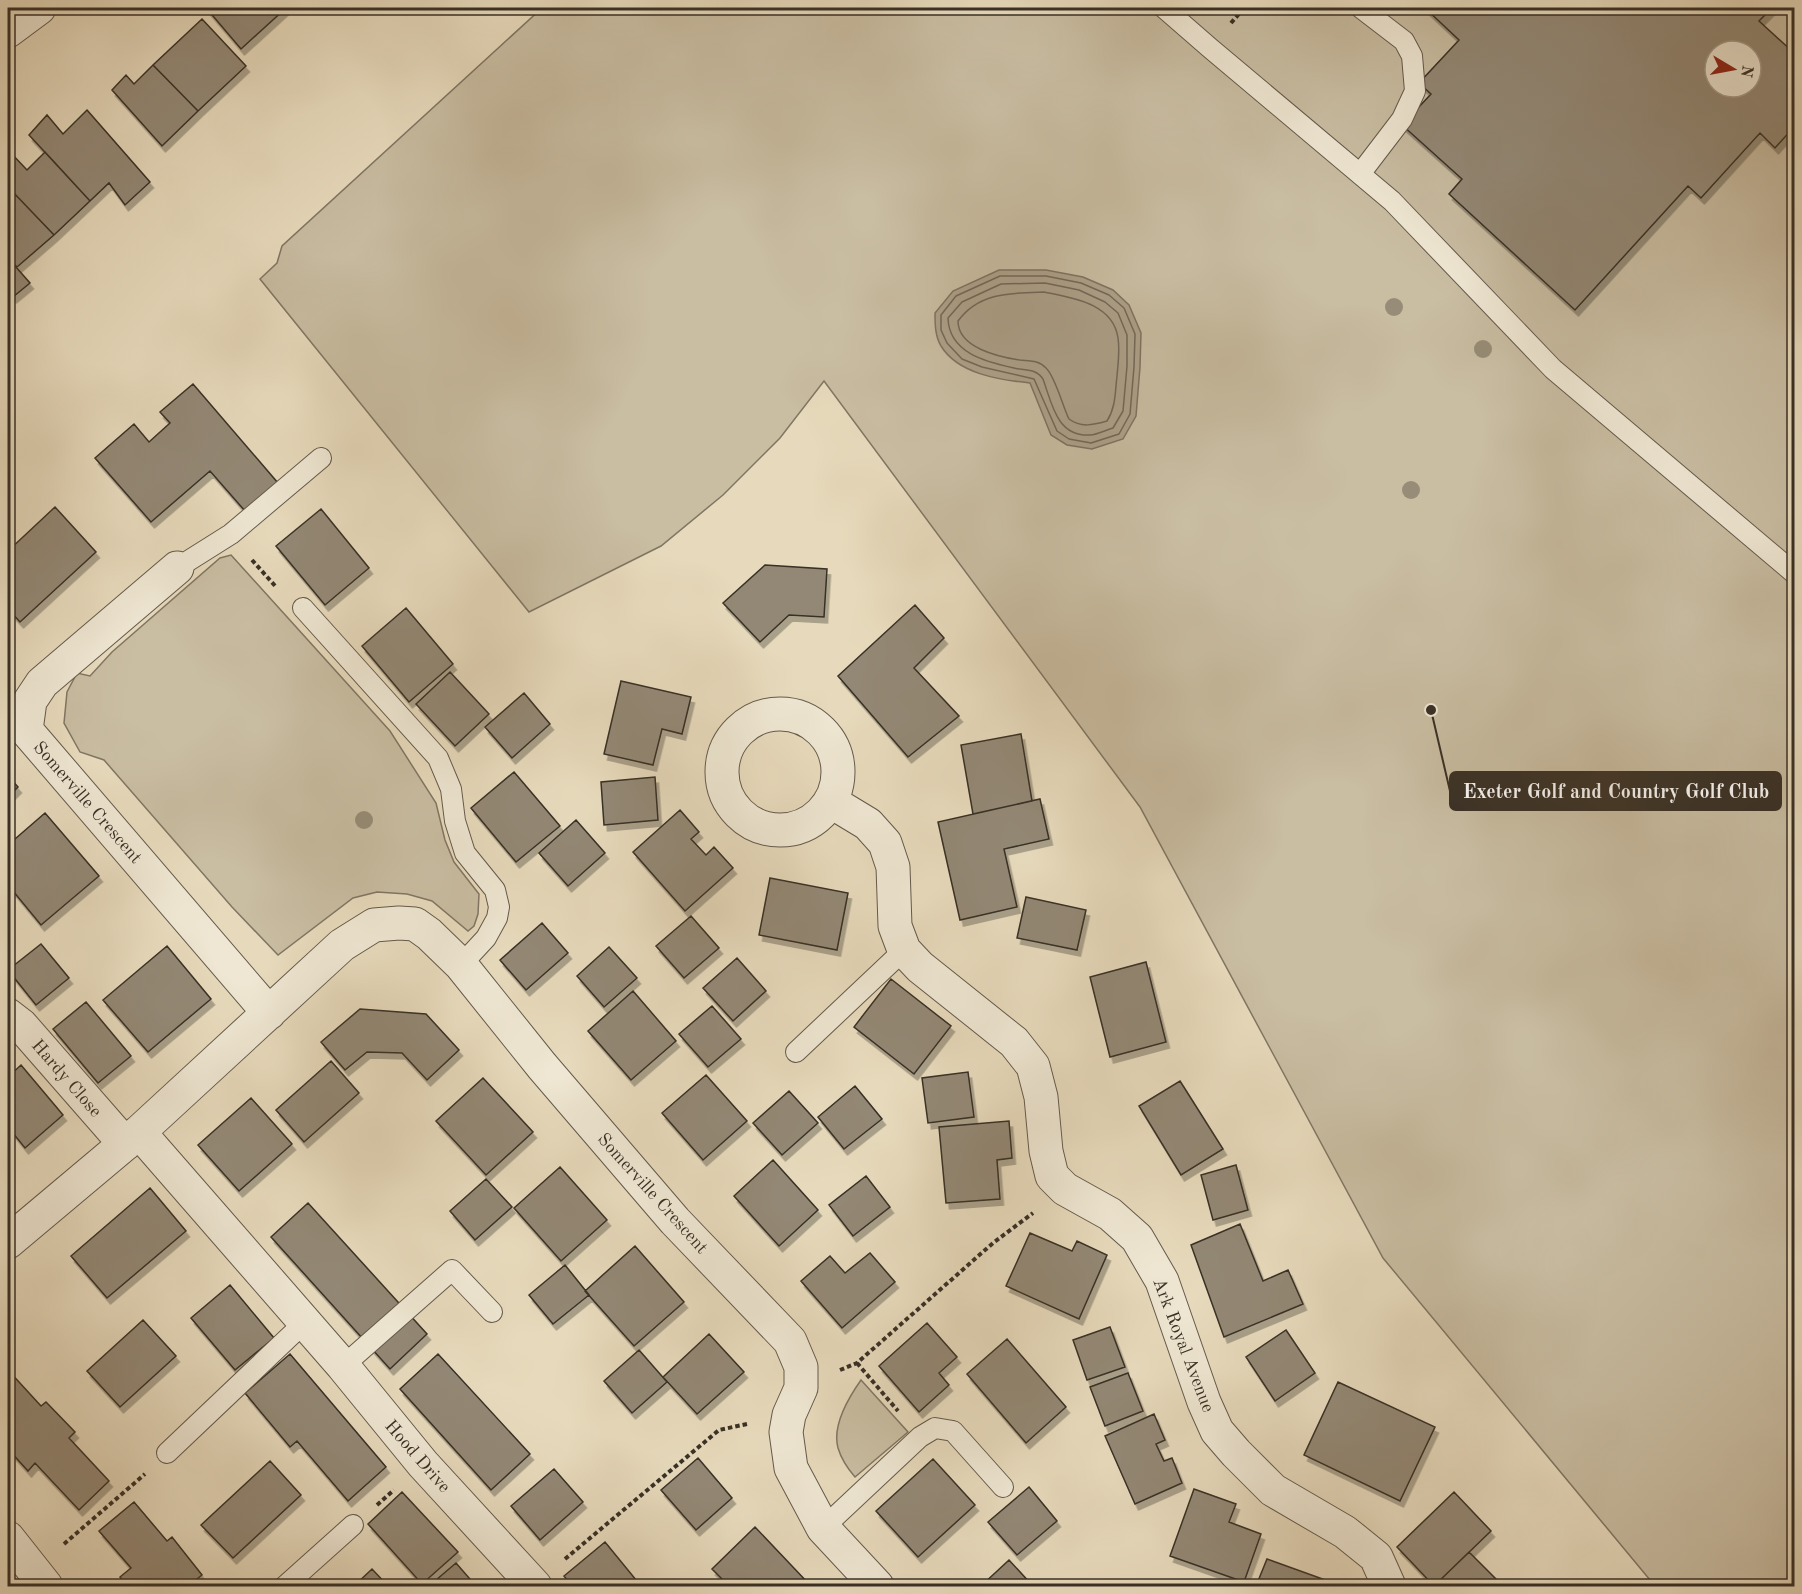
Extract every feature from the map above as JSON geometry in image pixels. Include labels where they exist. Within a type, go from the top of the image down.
[{"type":"street","points":[[8,31],[39,8]]},
{"type":"street","name":"Somerville Crescent","points":[[177,568],[42,683],[30,701],[27,730],[269,1013]]},
{"type":"street","name":"Ark Royal Avenue","points":[[830,801],[868,824],[885,843],[893,867],[895,926],[904,950],[920,968],[1014,1042],[1033,1066],[1041,1097],[1046,1151],[1052,1176],[1065,1189],[1110,1214],[1137,1238],[1162,1281],[1204,1402],[1217,1431],[1236,1454],[1273,1490],[1345,1532],[1376,1557],[1389,1587]]},
{"type":"street","name":"Somerville Crescent","points":[[8,1242],[132,1138],[342,945],[374,925],[415,924],[429,934],[461,965],[542,1066],[675,1221],[790,1341],[801,1367]]},
{"type":"street","name":"Hardy Close","points":[[8,1015],[132,1138]]},
{"type":"street","name":"Hood Drive","points":[[132,1138],[305,1322],[423,1464],[534,1586]]},
{"type":"street","points":[[801,1367],[801,1388],[789,1415],[786,1432],[791,1468],[824,1528],[877,1587]]},
{"type":"street","points":[[8,1538],[40,1578]]},
{"type":"lane","points":[[1164,8],[1392,201],[1553,369],[1794,573]]},
{"type":"lane","points":[[1360,174],[1402,119],[1415,91],[1412,56],[1404,41],[1361,8]]},
{"type":"lane","name":"Somerville Crescent","points":[[177,568],[231,534],[321,458]]},
{"type":"lane","points":[[303,608],[438,758],[451,789],[455,821],[465,853],[495,890],[499,907],[497,918],[486,938],[461,965]]},
{"type":"lane","points":[[796,1052],[904,950]]},
{"type":"lane","points":[[343,1366],[452,1270],[492,1312]]},
{"type":"lane","points":[[167,1453],[305,1322]]},
{"type":"lane","points":[[824,1528],[920,1437],[935,1428],[953,1431],[1003,1487]]},
{"type":"lane","points":[[285,1587],[353,1525]]},
{"type":"path","points":[[231,534],[289,603],[303,608]]},
{"type":"path","points":[[801,1367],[818,1373],[834,1373],[857,1363],[993,1244],[1065,1189]]},
{"type":"path","points":[[857,1363],[920,1437]]},
{"type":"path","points":[[534,1586],[719,1430],[745,1423],[786,1432]]},
{"type":"path","points":[[40,1578],[167,1453]]},
{"type":"path","points":[[353,1525],[423,1464]]},
{"type":"shaded area","points":[[542,8],[1794,8],[1794,1586],[1655,1586],[1383,1258],[1140,807],[824,381],[780,438],[723,495],[661,546],[529,612],[260,279],[277,263],[282,246]]},
{"type":"shaded area","points":[[231,555],[390,731],[436,803],[445,840],[454,862],[479,894],[478,914],[474,926],[468,931],[432,901],[407,894],[377,892],[353,898],[278,955],[232,907],[104,760],[80,752],[64,723],[67,692],[77,673],[90,676],[112,652],[220,558]]},
{"type":"shaded area","points":[[861,1380],[908,1432],[855,1477],[841,1456],[837,1430],[843,1412]]},
{"type":"water","points":[[999,270],[1046,270],[1083,277],[1113,290],[1129,305],[1141,333],[1140,367],[1136,416],[1123,439],[1092,449],[1067,445],[1051,435],[1030,383],[981,374],[948,356],[936,334],[935,313],[953,291]]},
{"type":"building","points":[[286,8],[241,49],[207,9]]},
{"type":"building","points":[[1425,8],[1772,8],[1759,21],[1794,53],[1794,127],[1775,148],[1760,133],[1701,198],[1688,186],[1575,310],[1449,194],[1462,179],[1402,125],[1431,94],[1419,83],[1459,40]]},
{"type":"building","points":[[202,19],[246,66],[198,111],[153,65]]},
{"type":"building","points":[[153,65],[198,111],[162,146],[112,90],[126,75],[134,84]]},
{"type":"building","points":[[87,110],[150,182],[125,205],[109,183],[90,201],[29,135],[47,115],[63,134]]},
{"type":"building","points":[[45,152],[90,201],[54,235],[8,187],[8,156],[11,153],[27,170]]},
{"type":"building","points":[[10,189],[54,235],[17,267],[8,258],[8,191]]},
{"type":"building","points":[[8,258],[30,283],[13,297],[8,291]]},
{"type":"building","points":[[193,384],[278,483],[245,511],[210,471],[151,522],[95,458],[134,424],[149,442],[170,423],[160,412]]},
{"type":"building","points":[[55,507],[96,552],[20,622],[8,609],[8,551]]},
{"type":"building","points":[[321,509],[369,568],[325,605],[276,546]]},
{"type":"building","points":[[765,565],[827,569],[824,617],[789,615],[760,642],[723,603]]},
{"type":"building","points":[[915,605],[944,638],[914,668],[959,716],[908,757],[838,676]]},
{"type":"building","points":[[406,608],[453,664],[409,702],[362,646]]},
{"type":"building","points":[[450,672],[489,714],[455,746],[416,704]]},
{"type":"building","points":[[621,681],[691,697],[682,734],[662,729],[653,765],[604,754]]},
{"type":"building","points":[[524,693],[550,724],[512,758],[485,727]]},
{"type":"building","points":[[1021,734],[1032,801],[973,814],[961,745]]},
{"type":"building","points":[[514,772],[560,826],[516,862],[471,808]]},
{"type":"building","points":[[8,776],[18,787],[8,797]]},
{"type":"building","points":[[655,777],[658,820],[604,825],[601,782]]},
{"type":"building","points":[[1040,799],[1049,839],[1004,849],[1017,907],[960,920],[938,822]]},
{"type":"building","points":[[680,810],[699,832],[691,839],[706,855],[714,847],[733,868],[685,911],[633,852]]},
{"type":"building","points":[[45,813],[99,876],[41,925],[8,885],[8,845]]},
{"type":"building","points":[[576,820],[605,853],[568,886],[539,853]]},
{"type":"building","points":[[770,878],[848,893],[837,950],[759,935]]},
{"type":"building","points":[[1026,897],[1086,910],[1077,950],[1017,938]]},
{"type":"building","points":[[691,916],[719,948],[684,978],[656,946]]},
{"type":"building","points":[[542,923],[568,953],[526,990],[500,960]]},
{"type":"building","points":[[41,944],[69,978],[36,1005],[8,970]]},
{"type":"building","points":[[167,946],[211,999],[148,1052],[103,1000]]},
{"type":"building","points":[[609,947],[637,978],[604,1007],[577,976]]},
{"type":"building","points":[[737,958],[766,991],[733,1021],[703,988]]},
{"type":"building","points":[[1146,962],[1166,1042],[1110,1057],[1090,977]]},
{"type":"building","points":[[891,979],[951,1026],[914,1074],[854,1027]]},
{"type":"building","points":[[633,991],[676,1041],[631,1080],[588,1031]]},
{"type":"building","points":[[86,1002],[131,1056],[98,1083],[53,1029]]},
{"type":"building","points":[[712,1006],[741,1039],[708,1067],[679,1034]]},
{"type":"building","points":[[360,1009],[426,1014],[459,1050],[427,1080],[402,1053],[367,1052],[345,1070],[321,1042]]},
{"type":"building","points":[[331,1061],[359,1093],[304,1142],[276,1110]]},
{"type":"building","points":[[21,1065],[63,1115],[25,1148],[8,1127],[8,1077]]},
{"type":"building","points":[[968,1072],[974,1117],[928,1123],[922,1078]]},
{"type":"building","points":[[706,1075],[747,1121],[703,1160],[662,1113]]},
{"type":"building","points":[[483,1078],[533,1132],[486,1175],[436,1121]]},
{"type":"building","points":[[1180,1081],[1223,1149],[1181,1175],[1139,1106]]},
{"type":"building","points":[[855,1086],[882,1119],[844,1149],[818,1117]]},
{"type":"building","points":[[789,1091],[818,1123],[782,1155],[753,1123]]},
{"type":"building","points":[[251,1098],[292,1144],[239,1191],[198,1145]]},
{"type":"building","points":[[1009,1121],[1012,1158],[997,1160],[1000,1199],[946,1203],[939,1127]]},
{"type":"building","points":[[773,1160],[818,1210],[779,1246],[734,1196]]},
{"type":"building","points":[[1236,1165],[1248,1210],[1213,1220],[1201,1175]]},
{"type":"building","points":[[560,1167],[607,1220],[561,1261],[514,1208]]},
{"type":"building","points":[[866,1176],[890,1207],[853,1236],[829,1205]]},
{"type":"building","points":[[486,1179],[512,1207],[475,1240],[450,1211]]},
{"type":"building","points":[[150,1188],[186,1231],[107,1298],[71,1256]]},
{"type":"building","points":[[308,1203],[427,1334],[390,1369],[271,1237]]},
{"type":"building","points":[[1240,1224],[1263,1281],[1288,1270],[1303,1304],[1224,1337],[1191,1245]]},
{"type":"building","points":[[1030,1233],[1072,1251],[1077,1241],[1107,1255],[1079,1319],[1006,1286]]},
{"type":"building","points":[[635,1246],[684,1302],[634,1346],[585,1291]]},
{"type":"building","points":[[870,1253],[895,1282],[842,1328],[801,1281],[830,1256],[845,1273]]},
{"type":"building","points":[[565,1265],[589,1295],[553,1324],[529,1295]]},
{"type":"building","points":[[230,1285],[274,1338],[235,1370],[191,1318]]},
{"type":"building","points":[[143,1320],[176,1356],[120,1407],[87,1371]]},
{"type":"building","points":[[927,1323],[957,1357],[939,1373],[949,1385],[919,1412],[879,1366]]},
{"type":"building","points":[[1110,1327],[1125,1367],[1087,1380],[1073,1340]]},
{"type":"building","points":[[1286,1330],[1315,1373],[1275,1401],[1246,1357]]},
{"type":"building","points":[[709,1334],[744,1372],[697,1414],[663,1377]]},
{"type":"building","points":[[1007,1339],[1066,1407],[1026,1443],[967,1374]]},
{"type":"building","points":[[639,1350],[667,1382],[632,1413],[604,1381]]},
{"type":"building","points":[[290,1354],[386,1467],[348,1501],[297,1441],[290,1447],[245,1393]]},
{"type":"building","points":[[438,1354],[530,1454],[491,1490],[400,1389]]},
{"type":"building","points":[[8,1370],[41,1406],[46,1402],[75,1432],[69,1438],[109,1481],[79,1510],[35,1463],[28,1471],[8,1449]]},
{"type":"building","points":[[1128,1373],[1143,1411],[1105,1426],[1090,1387]]},
{"type":"building","points":[[1338,1382],[1435,1427],[1400,1501],[1304,1455]]},
{"type":"building","points":[[1154,1414],[1165,1440],[1156,1444],[1164,1461],[1172,1458],[1182,1483],[1135,1504],[1105,1436]]},
{"type":"building","points":[[698,1458],[732,1498],[696,1530],[661,1490]]},
{"type":"building","points":[[933,1459],[975,1505],[918,1557],[876,1511]]},
{"type":"building","points":[[270,1461],[301,1495],[233,1558],[201,1525]]},
{"type":"building","points":[[554,1469],[583,1502],[540,1540],[511,1506]]},
{"type":"building","points":[[1029,1487],[1057,1521],[1017,1555],[988,1522]]},
{"type":"building","points":[[1194,1489],[1236,1504],[1229,1522],[1261,1534],[1244,1582],[1170,1556]]},
{"type":"building","points":[[402,1492],[458,1552],[422,1584],[368,1524]]},
{"type":"building","points":[[1454,1492],[1491,1531],[1434,1586],[1397,1547]]},
{"type":"building","points":[[134,1502],[167,1541],[172,1537],[202,1575],[197,1579],[203,1586],[128,1586],[120,1577],[131,1568],[99,1531]]},
{"type":"building","points":[[755,1527],[810,1585],[729,1586],[712,1569]]},
{"type":"building","points":[[605,1542],[641,1586],[572,1586],[564,1576]]},
{"type":"building","points":[[1469,1552],[1503,1586],[1434,1586]]},
{"type":"building","points":[[1267,1559],[1342,1586],[1256,1586]]},
{"type":"building","points":[[1009,1560],[1033,1586],[981,1586]]},
{"type":"building","points":[[456,1563],[476,1586],[429,1586]]},
{"type":"building","points":[[372,1569],[388,1586],[354,1586]]},
{"type":"place","name":"Exeter Golf and Country Golf Club","points":[[1431,710]]}]
